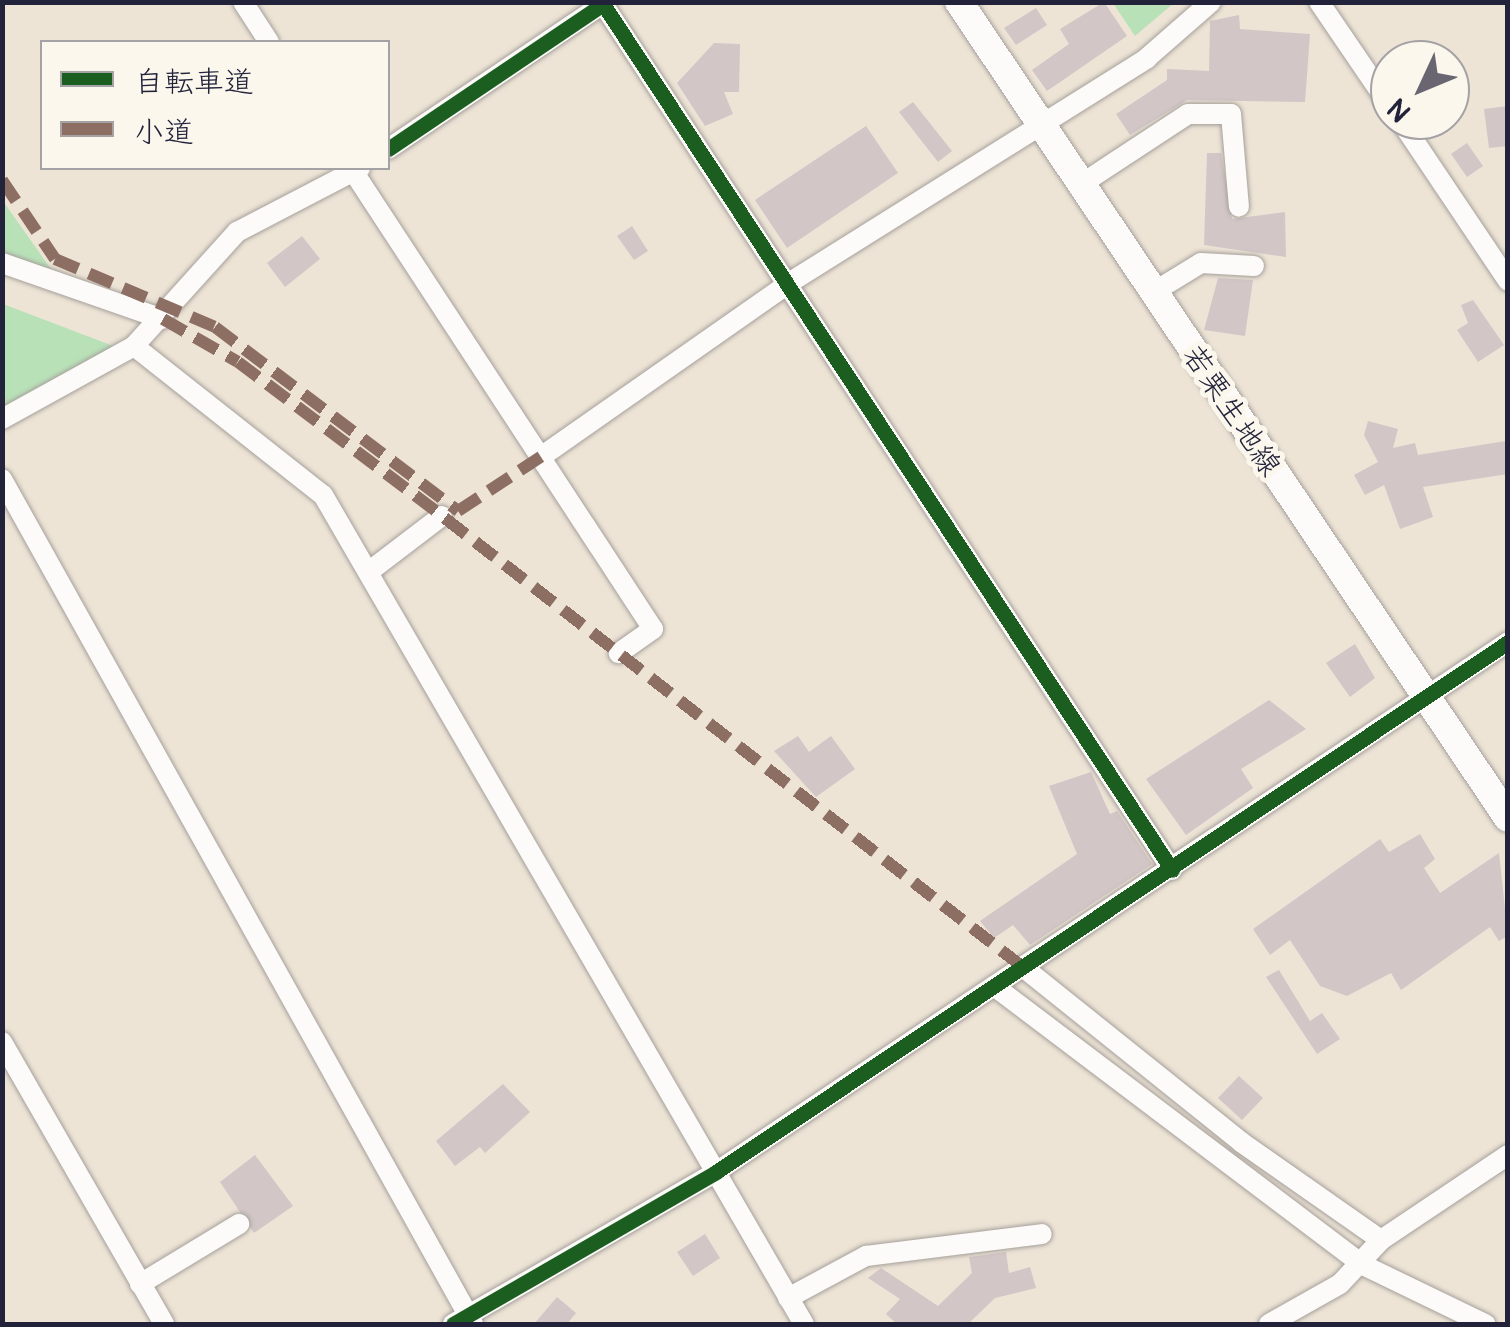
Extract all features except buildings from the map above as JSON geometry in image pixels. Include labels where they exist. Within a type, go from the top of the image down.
[{"type":"main road","name":"若栗生地線","points":[[960,2],[1423,699],[1508,818]]},
{"type":"street","points":[[242,2],[268,40]]},
{"type":"street","points":[[545,454],[788,283],[1146,58],[1211,2]]},
{"type":"street","points":[[1319,2],[1370,77]]},
{"type":"street","points":[[390,148],[603,3],[1172,870]]},
{"type":"street","points":[[1080,185],[1188,114],[1231,114],[1239,208]]},
{"type":"street","points":[[1413,140],[1508,281]]},
{"type":"street","points":[[2,419],[134,346],[162,320],[237,232],[353,170]]},
{"type":"street","points":[[356,170],[545,454],[653,629],[619,653]]},
{"type":"street","points":[[2,263],[162,320]]},
{"type":"street","points":[[1152,293],[1202,263],[1254,266]]},
{"type":"street","points":[[134,346],[324,494],[804,1324]]},
{"type":"street","points":[[2,479],[465,1322],[716,1172],[1508,642]]},
{"type":"street","points":[[371,570],[442,516]]},
{"type":"street","points":[[1024,968],[1241,1142],[1381,1240]]},
{"type":"street","points":[[994,986],[1363,1265],[1485,1324]]},
{"type":"street","points":[[2,1042],[164,1324]]},
{"type":"street","points":[[1269,1324],[1363,1265],[1381,1240],[1508,1155]]},
{"type":"street","points":[[140,1284],[239,1224]]},
{"type":"street","points":[[788,1298],[866,1256],[1042,1234]]},
{"type":"green space","points":[[1113,3],[1174,3],[1135,36]]},
{"type":"green space","points":[[3,201],[53,272],[3,252]]},
{"type":"green space","points":[[3,304],[116,347],[3,409]]},
{"type":"marked path","points":[[2,180],[55,259],[215,327],[458,511],[545,454]]},
{"type":"marked path","points":[[163,319],[238,362],[1024,968]]},
{"type":"cycle path","points":[[390,148],[603,4],[1172,870]]},
{"type":"cycle path","points":[[453,1324],[716,1172],[1508,642]]}]
